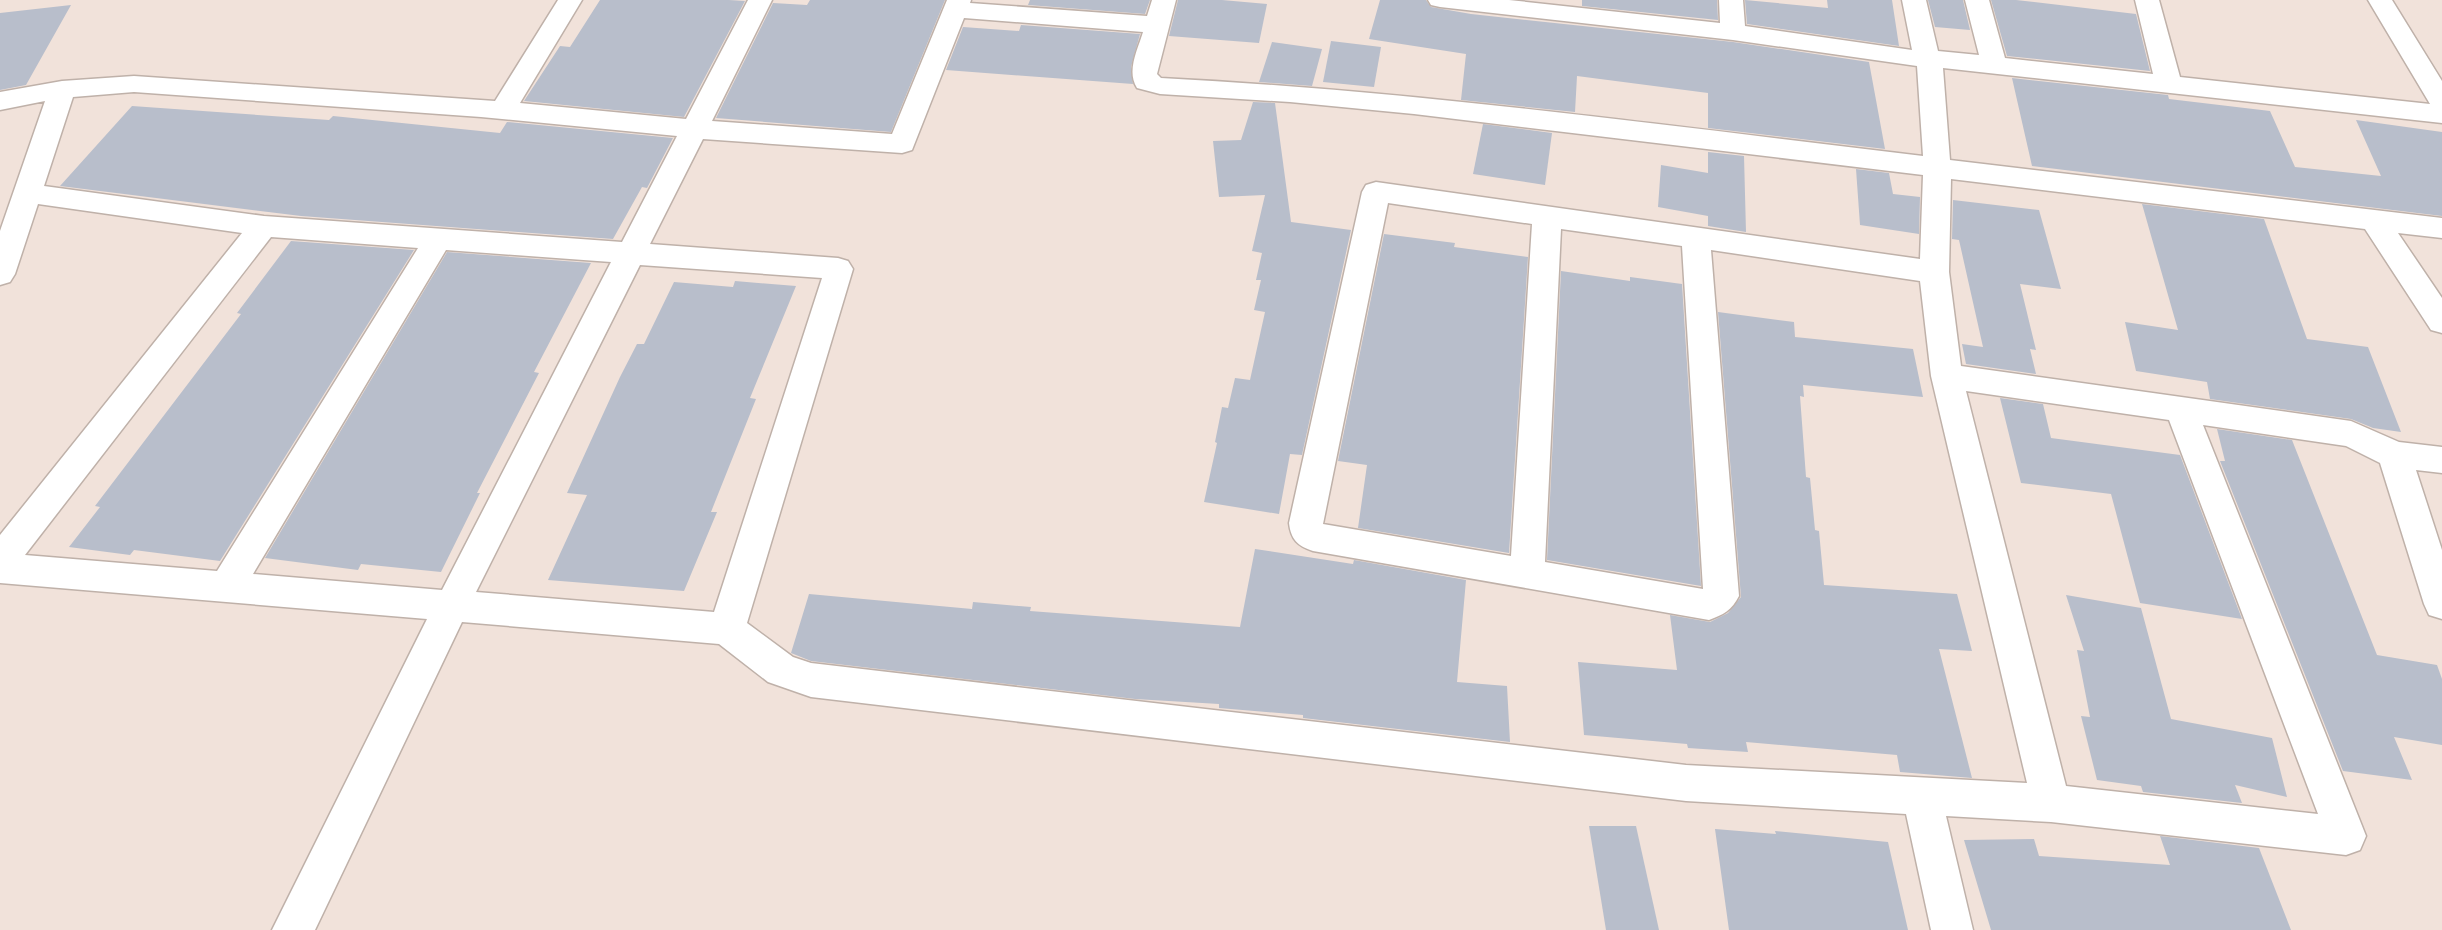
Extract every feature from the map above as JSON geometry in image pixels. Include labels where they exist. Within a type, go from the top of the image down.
[{"type":"street","points":[[503,110],[570,0]]},
{"type":"street","points":[[293,930],[451,607],[760,0]]},
{"type":"street","points":[[1440,0],[1576,7],[1732,33],[1929,59],[2442,114]]},
{"type":"street","points":[[1731,0],[1732,33]]},
{"type":"street","points":[[1914,0],[1922,41],[1929,59],[1937,166],[1934,272],[1947,376],[2051,803]]},
{"type":"street","points":[[1977,0],[1994,65]]},
{"type":"street","points":[[2147,0],[2169,84]]},
{"type":"street","points":[[2380,0],[2442,102]]},
{"type":"street","points":[[0,101],[62,89],[134,84],[503,110],[695,129],[902,144],[905,142],[957,5],[1161,12],[1144,74],[1146,82],[1160,86],[1290,93],[1414,105],[2442,228]]},
{"type":"street","points":[[0,274],[62,89]]},
{"type":"street","points":[[1696,239],[1721,596],[1709,605],[1694,604],[1313,537],[1307,532],[1306,523],[1376,192],[1934,272]]},
{"type":"street","points":[[27,194],[264,226],[838,269],[727,629]]},
{"type":"street","points":[[1527,574],[1547,217]]},
{"type":"street","points":[[2374,220],[2442,322]]},
{"type":"street","points":[[0,561],[264,226]]},
{"type":"street","points":[[226,587],[438,239]]},
{"type":"street","points":[[1947,376],[2351,434],[2394,455],[2442,460]]},
{"type":"street","points":[[0,568],[727,629],[781,670],[811,680],[1686,783],[1922,798],[2051,803],[2346,836],[2181,411]]},
{"type":"street","points":[[2394,455],[2442,604]]},
{"type":"street","points":[[1922,798],[1952,930]]},
{"type":"building","points":[[600,0],[745,1],[684,117],[524,101],[560,46],[570,47]]},
{"type":"building","points":[[810,0],[945,0],[891,132],[716,118],[773,3],[807,5]]},
{"type":"building","points":[[1030,0],[1150,0],[1145,14],[1028,5]]},
{"type":"building","points":[[1178,0],[1222,0],[1267,4],[1259,43],[1169,36]]},
{"type":"building","points":[[1380,0],[1426,0],[1431,7],[1471,14],[1733,42],[1869,62],[1885,149],[1708,128],[1708,93],[1577,76],[1575,112],[1461,100],[1466,54],[1369,39]]},
{"type":"building","points":[[1582,0],[1717,0],[1718,20],[1582,6]]},
{"type":"building","points":[[1745,0],[1828,8],[1827,0],[1892,0],[1899,46],[1747,24]]},
{"type":"building","points":[[1928,0],[1963,0],[1970,30],[1935,27]]},
{"type":"building","points":[[1991,0],[2016,0],[2136,14],[2150,71],[2007,56]]},
{"type":"building","points":[[71,5],[26,85],[0,90],[0,13]]},
{"type":"building","points":[[1021,25],[1140,34],[1131,67],[1133,84],[946,70],[963,27],[1019,31]]},
{"type":"building","points":[[1331,41],[1381,47],[1374,87],[1323,82]]},
{"type":"building","points":[[1272,42],[1322,49],[1312,86],[1259,82]]},
{"type":"building","points":[[2012,78],[2168,95],[2169,99],[2270,111],[2295,167],[2381,176],[2356,120],[2442,132],[2442,216],[2032,166]]},
{"type":"building","points":[[1253,102],[1275,103],[1291,222],[1351,230],[1302,455],[1290,454],[1279,514],[1204,502],[1222,407],[1228,408],[1235,378],[1250,380],[1265,312],[1254,310],[1261,280],[1256,280],[1262,253],[1252,251],[1265,195],[1219,197],[1213,141],[1241,140]]},
{"type":"building","points":[[132,106],[329,120],[333,116],[500,133],[507,122],[673,138],[647,188],[642,187],[613,239],[301,216],[60,186]]},
{"type":"building","points":[[1483,124],[1552,133],[1545,185],[1473,174]]},
{"type":"building","points":[[1708,152],[1744,156],[1746,232],[1708,226],[1708,216],[1658,207],[1661,165],[1708,173]]},
{"type":"building","points":[[1856,169],[1889,173],[1893,194],[1920,197],[1919,234],[1860,225]]},
{"type":"building","points":[[1953,200],[2039,210],[2061,289],[2020,284],[2036,350],[2030,349],[2036,374],[1966,364],[1962,344],[1983,347],[1959,240],[1952,239]]},
{"type":"building","points":[[2142,204],[2264,219],[2307,339],[2368,347],[2401,432],[2373,428],[2351,419],[2210,399],[2207,382],[2136,371],[2125,322],[2178,330]]},
{"type":"building","points":[[1384,234],[1455,243],[1454,247],[1528,257],[1509,553],[1358,528],[1367,465],[1338,461]]},
{"type":"building","points":[[291,241],[414,250],[220,561],[134,550],[130,555],[69,547],[100,507],[95,506],[241,314],[237,313]]},
{"type":"building","points":[[447,252],[591,263],[534,372],[539,373],[477,493],[480,493],[441,572],[361,564],[358,570],[265,558]]},
{"type":"building","points":[[1561,271],[1630,281],[1630,277],[1682,284],[1701,586],[1547,560]]},
{"type":"building","points":[[735,281],[796,286],[750,398],[756,399],[711,512],[717,512],[684,591],[548,580],[587,495],[567,493],[620,377],[637,344],[644,344],[674,282],[733,287]]},
{"type":"building","points":[[1718,312],[1794,322],[1795,337],[1913,349],[1923,397],[1803,385],[1804,397],[1800,396],[1806,477],[1810,478],[1815,530],[1819,531],[1824,585],[1957,594],[1972,651],[1939,649],[1972,778],[1900,772],[1897,755],[1746,742],[1748,752],[1688,748],[1687,744],[1584,735],[1578,662],[1677,670],[1670,615],[1710,622],[1728,613],[1741,597]]},
{"type":"building","points":[[2000,398],[2043,404],[2051,438],[2180,455],[2242,619],[2140,603],[2111,494],[2021,483]]},
{"type":"building","points":[[2217,429],[2292,440],[2377,655],[2437,665],[2442,679],[2442,745],[2394,737],[2412,780],[2343,771],[2220,461],[2225,461]]},
{"type":"building","points":[[1255,549],[1353,564],[1354,560],[1466,580],[1457,682],[1507,686],[1510,742],[1303,718],[1303,715],[1219,708],[1219,704],[1135,699],[811,661],[791,653],[809,594],[972,609],[973,602],[1031,607],[1030,611],[1240,627]]},
{"type":"building","points":[[2066,595],[2141,608],[2171,719],[2272,738],[2287,797],[2235,785],[2242,803],[2143,792],[2141,786],[2097,780],[2081,716],[2090,717],[2077,650],[2084,651]]},
{"type":"building","points":[[1589,826],[1636,826],[1659,930],[1606,930]]},
{"type":"building","points":[[1715,829],[1776,834],[1775,831],[1888,842],[1908,930],[1729,930]]},
{"type":"building","points":[[2160,836],[2259,848],[2291,930],[1991,930],[1964,840],[2034,839],[2039,856],[2170,865]]}]
